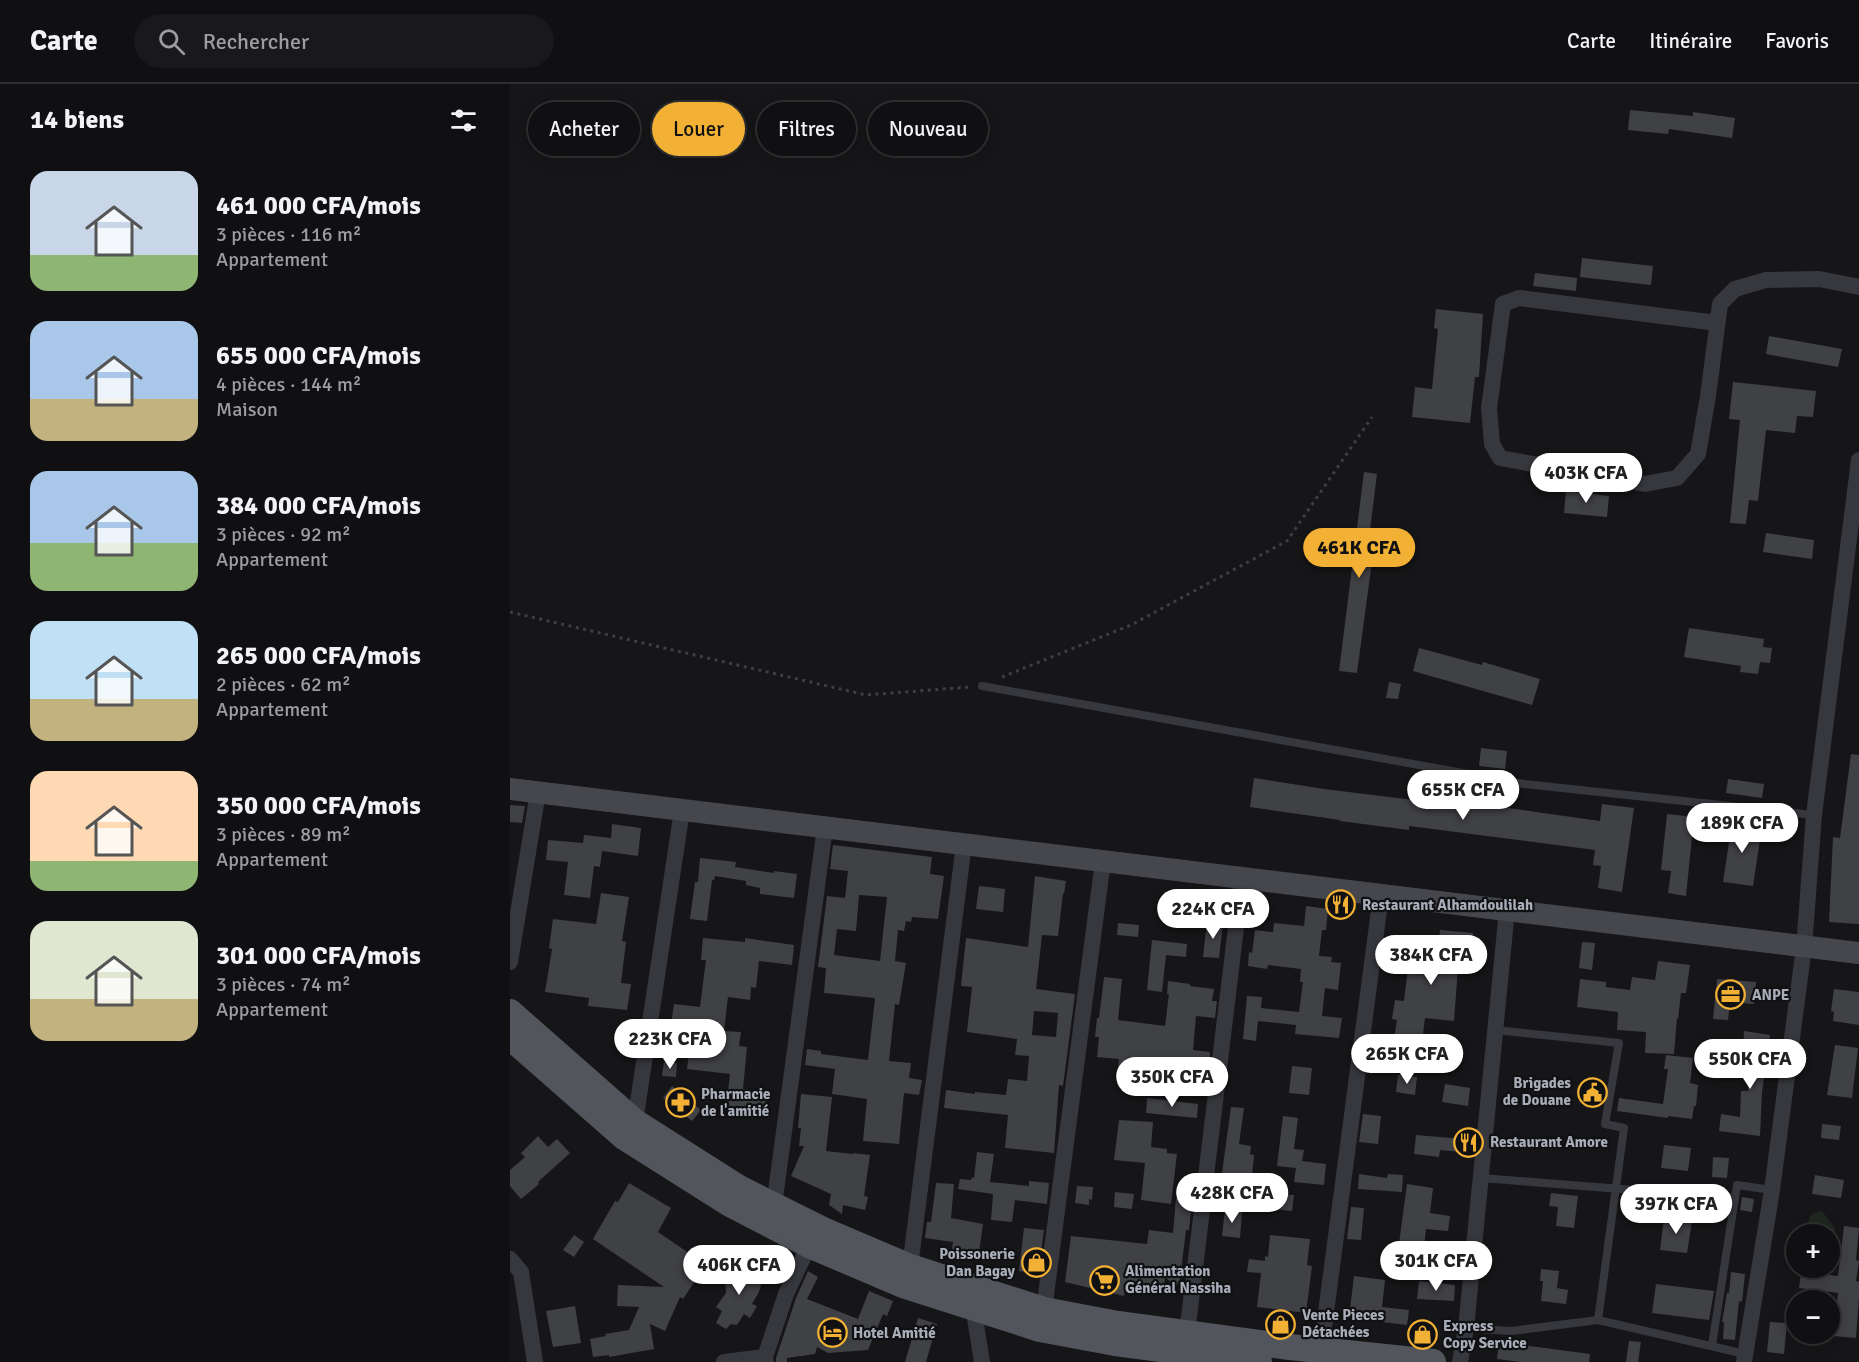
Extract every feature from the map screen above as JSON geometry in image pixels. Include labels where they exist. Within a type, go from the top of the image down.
[{"type":"main road","points":[[510,1012],[635,1122],[739,1188],[823,1230],[910,1267],[1044,1310],[1118,1324],[1259,1362]]},
{"type":"main road","points":[[510,1037],[624,1137],[730,1204],[809,1245],[903,1285],[1053,1332],[1115,1343],[1186,1342],[1290,1347],[1432,1362]]},
{"type":"street","points":[[1717,322],[1519,298],[1503,304],[1489,408],[1492,444],[1500,458],[1645,484],[1677,478],[1698,454],[1720,304],[1735,289],[1766,280],[1819,279],[1859,287]]},
{"type":"street","points":[[1745,1358],[1772,1190],[1804,947],[1814,815],[1859,460]]},
{"type":"street","points":[[510,789],[1859,953]]},
{"type":"street","points":[[510,962],[538,792]]},
{"type":"street","points":[[635,1122],[682,810]]},
{"type":"street","points":[[774,1206],[825,827]]},
{"type":"street","points":[[910,1267],[964,844]]},
{"type":"street","points":[[1044,1310],[1103,861]]},
{"type":"street","points":[[1186,1342],[1242,878]]},
{"type":"street","points":[[1321,1350],[1381,895]]},
{"type":"street","points":[[1460,1362],[1466,1328],[1507,910]]},
{"type":"street","points":[[724,1362],[766,1359],[786,1294],[809,1245]]},
{"type":"street","points":[[510,1259],[521,1272],[535,1362]]},
{"type":"street","points":[[973,1306],[982,1362]]},
{"type":"lane","points":[[982,686],[1524,784],[1814,815]]},
{"type":"lane","points":[[1495,1030],[1618,1043],[1605,1124],[1624,1128],[1598,1320]]},
{"type":"lane","points":[[1481,1178],[1734,1198]]},
{"type":"lane","points":[[1712,1345],[1737,1185],[1772,1190]]},
{"type":"lane","points":[[1466,1328],[1511,1331],[1598,1320],[1712,1345],[1745,1358]]},
{"type":"path","points":[[510,612],[866,695],[982,686],[1131,625],[1287,541],[1372,417]]},
{"type":"shaded area","points":[[1822,1211],[1832,1224],[1808,1224],[1812,1213]]},
{"type":"building","points":[[1630,110],[1693,116],[1693,112],[1735,118],[1732,138],[1669,129],[1668,134],[1628,130]]},
{"type":"building","points":[[1582,258],[1653,266],[1651,285],[1580,277]]},
{"type":"building","points":[[1535,273],[1577,278],[1576,291],[1533,286]]},
{"type":"building","points":[[1436,309],[1483,314],[1479,377],[1475,377],[1470,423],[1412,417],[1415,387],[1432,389],[1438,329],[1434,328]]},
{"type":"building","points":[[1769,336],[1842,349],[1838,367],[1766,354]]},
{"type":"building","points":[[1733,382],[1816,391],[1813,417],[1797,416],[1795,433],[1766,430],[1758,501],[1749,500],[1746,524],[1730,523],[1740,420],[1729,419]]},
{"type":"building","points":[[1364,472],[1377,474],[1369,538],[1375,539],[1357,673],[1339,671]]},
{"type":"building","points":[[1566,491],[1609,496],[1607,517],[1564,513]]},
{"type":"building","points":[[1766,533],[1814,540],[1812,559],[1763,552]]},
{"type":"building","points":[[1689,628],[1764,639],[1763,647],[1772,648],[1770,663],[1760,662],[1758,674],[1740,672],[1741,666],[1684,657]]},
{"type":"building","points":[[1419,648],[1482,665],[1483,662],[1540,679],[1532,705],[1413,671]]},
{"type":"building","points":[[1389,682],[1401,684],[1398,699],[1386,698]]},
{"type":"building","points":[[1481,748],[1507,751],[1505,769],[1479,766]]},
{"type":"building","points":[[1851,754],[1859,755],[1859,924],[1829,922],[1833,837],[1840,838]]},
{"type":"building","points":[[1254,778],[1430,802],[1431,797],[1600,821],[1602,804],[1634,808],[1622,892],[1598,888],[1601,866],[1593,865],[1595,850],[1409,826],[1409,830],[1250,807]]},
{"type":"building","points":[[1728,779],[1764,784],[1762,798],[1726,793]]},
{"type":"building","points":[[510,805],[525,806],[522,823],[510,822]]},
{"type":"building","points":[[1667,814],[1694,817],[1686,896],[1668,893],[1671,871],[1661,870]]},
{"type":"building","points":[[1732,822],[1762,826],[1753,886],[1723,882]]},
{"type":"building","points":[[612,824],[641,828],[638,856],[602,851],[600,867],[594,866],[590,898],[564,895],[568,862],[546,860],[548,840],[583,843],[584,835],[611,838]]},
{"type":"building","points":[[833,845],[932,857],[930,874],[944,876],[938,919],[912,917],[911,922],[906,921],[904,931],[898,930],[895,961],[906,963],[899,1005],[895,1004],[889,1061],[911,1063],[909,1078],[922,1080],[919,1095],[904,1093],[899,1144],[863,1141],[867,1099],[832,1094],[835,1069],[805,1065],[807,1049],[821,1051],[821,1054],[868,1060],[875,998],[824,993],[826,968],[818,967],[827,896],[845,898],[848,871],[830,869]],"holes":[[[859,895],[887,897],[880,961],[834,955],[837,929],[856,931]]]},
{"type":"building","points":[[700,858],[736,862],[735,867],[797,874],[794,898],[760,894],[760,888],[746,885],[746,881],[715,876],[712,880],[707,921],[690,919],[695,882],[698,882]]},
{"type":"building","points":[[1035,876],[1066,881],[1058,936],[1042,935],[1036,989],[1075,994],[1063,1086],[1059,1085],[1054,1153],[1005,1148],[1008,1115],[944,1108],[946,1090],[1006,1095],[1008,1079],[1027,1081],[1029,1056],[1015,1055],[1017,1039],[967,1032],[972,987],[961,986],[966,938],[1028,947]],"holes":[[[1034,1011],[1058,1013],[1056,1037],[1032,1035]]]},
{"type":"building","points":[[979,886],[1005,889],[1003,912],[976,909]]},
{"type":"building","points":[[601,893],[629,897],[622,941],[626,942],[621,983],[631,984],[627,1010],[588,1006],[589,998],[545,992],[552,949],[549,948],[553,919],[596,924]]},
{"type":"building","points":[[1185,895],[1204,898],[1203,911],[1183,909]]},
{"type":"building","points":[[1306,906],[1328,909],[1326,930],[1322,930],[1319,956],[1332,957],[1331,962],[1341,963],[1338,990],[1325,988],[1322,1016],[1342,1018],[1339,1038],[1295,1034],[1296,1025],[1258,1021],[1256,1041],[1243,1039],[1247,996],[1262,997],[1261,1008],[1299,1012],[1303,982],[1300,982],[1301,969],[1268,965],[1267,969],[1248,966],[1255,930],[1273,932],[1274,923],[1304,926]]},
{"type":"building","points":[[1207,922],[1223,923],[1219,958],[1203,957]]},
{"type":"building","points":[[1118,923],[1139,925],[1138,937],[1117,935]]},
{"type":"building","points":[[1440,930],[1473,933],[1470,956],[1459,955],[1454,1021],[1425,1018],[1422,1043],[1394,1039],[1397,1020],[1392,1019],[1395,1000],[1404,1001],[1408,968],[1403,967],[1405,952],[1437,956]]},
{"type":"building","points":[[703,938],[745,942],[745,938],[794,945],[792,965],[759,961],[756,988],[751,987],[750,1000],[728,997],[724,1031],[741,1032],[739,1046],[747,1047],[743,1089],[768,1092],[766,1112],[726,1108],[730,1074],[687,1069],[691,1034],[670,1031],[674,1004],[700,1007],[706,960],[701,960]]},
{"type":"building","points":[[1152,940],[1187,944],[1186,957],[1166,955],[1162,992],[1147,990]]},
{"type":"building","points":[[1582,942],[1595,943],[1592,970],[1579,968]]},
{"type":"building","points":[[1658,961],[1690,965],[1686,993],[1681,993],[1674,1054],[1645,1053],[1646,1032],[1617,1030],[1618,1012],[1577,1007],[1580,979],[1606,982],[1606,987],[1630,990],[1632,977],[1655,980]]},
{"type":"building","points":[[1104,977],[1122,979],[1118,1020],[1165,1026],[1169,994],[1167,994],[1168,981],[1214,989],[1212,1001],[1217,1001],[1215,1018],[1196,1016],[1193,1050],[1210,1052],[1209,1067],[1183,1064],[1182,1071],[1160,1068],[1157,1096],[1122,1092],[1125,1067],[1118,1067],[1119,1059],[1097,1057],[1099,1037],[1095,1037]]},
{"type":"building","points":[[1717,979],[1756,982],[1754,1004],[1730,1002],[1728,1020],[1713,1019]]},
{"type":"building","points":[[1834,989],[1859,992],[1859,1025],[1833,1021],[1834,1012],[1831,1011]]},
{"type":"building","points":[[1744,1031],[1770,1035],[1762,1092],[1760,1136],[1719,1131],[1721,1114],[1740,1117],[1741,1091],[1748,1091],[1754,1051],[1743,1051]]},
{"type":"building","points":[[1835,1045],[1858,1048],[1852,1098],[1827,1095]]},
{"type":"building","points":[[1666,1055],[1693,1058],[1690,1083],[1698,1085],[1692,1119],[1617,1111],[1619,1098],[1663,1104],[1668,1069],[1664,1069]]},
{"type":"building","points":[[664,1062],[677,1063],[676,1077],[662,1076]]},
{"type":"building","points":[[1292,1066],[1312,1068],[1309,1095],[1289,1093]]},
{"type":"building","points":[[1398,1075],[1417,1077],[1415,1095],[1396,1092]]},
{"type":"building","points":[[1445,1084],[1470,1088],[1468,1106],[1442,1102]]},
{"type":"building","points":[[672,1086],[701,1110],[692,1121],[663,1098]]},
{"type":"building","points":[[801,1094],[832,1097],[826,1151],[870,1155],[864,1196],[868,1197],[865,1210],[843,1205],[842,1214],[829,1205],[831,1194],[791,1176],[804,1146],[799,1146]]},
{"type":"building","points":[[1147,1098],[1198,1104],[1197,1118],[1146,1113]]},
{"type":"building","points":[[1231,1107],[1244,1108],[1239,1144],[1251,1146],[1250,1154],[1254,1155],[1252,1177],[1222,1173]]},
{"type":"building","points":[[1363,1114],[1381,1116],[1378,1144],[1359,1142]]},
{"type":"building","points":[[1283,1116],[1298,1118],[1294,1149],[1304,1150],[1302,1161],[1326,1164],[1324,1185],[1294,1182],[1296,1168],[1277,1166]]},
{"type":"building","points":[[1119,1120],[1153,1122],[1151,1147],[1167,1149],[1167,1153],[1177,1154],[1171,1204],[1141,1200],[1145,1163],[1114,1160]]},
{"type":"building","points":[[1822,1124],[1841,1126],[1839,1140],[1821,1138]]},
{"type":"building","points":[[1416,1135],[1463,1139],[1461,1152],[1440,1150],[1439,1157],[1414,1154]]},
{"type":"building","points":[[538,1136],[548,1147],[557,1139],[570,1153],[521,1199],[510,1186],[510,1170],[525,1157],[521,1153]]},
{"type":"building","points":[[1664,1145],[1691,1148],[1688,1171],[1661,1168]]},
{"type":"building","points":[[977,1152],[994,1154],[990,1182],[1029,1186],[1029,1181],[1049,1183],[1047,1204],[1015,1200],[1012,1222],[991,1220],[993,1194],[958,1189],[960,1179],[974,1178]]},
{"type":"building","points":[[1713,1157],[1729,1158],[1727,1178],[1712,1177]]},
{"type":"building","points":[[1359,1174],[1387,1178],[1388,1174],[1403,1175],[1402,1192],[1358,1189]]},
{"type":"building","points":[[1815,1175],[1844,1180],[1841,1198],[1812,1194]]},
{"type":"building","points":[[629,1183],[671,1208],[658,1232],[699,1260],[707,1246],[718,1251],[706,1271],[703,1269],[683,1299],[680,1297],[665,1331],[650,1324],[654,1349],[609,1357],[609,1355],[593,1357],[590,1339],[629,1330],[639,1307],[617,1306],[618,1285],[664,1287],[593,1239],[615,1201],[618,1202]]},
{"type":"building","points":[[936,1183],[954,1184],[951,1218],[983,1224],[978,1260],[951,1255],[953,1242],[925,1238],[927,1222],[931,1222]]},
{"type":"building","points":[[1407,1184],[1433,1188],[1430,1213],[1450,1216],[1448,1231],[1426,1229],[1424,1248],[1417,1247],[1416,1257],[1402,1255],[1403,1245],[1399,1244]]},
{"type":"building","points":[[1077,1186],[1093,1187],[1092,1200],[1089,1199],[1089,1205],[1075,1203]]},
{"type":"building","points":[[1115,1192],[1134,1194],[1132,1209],[1114,1207]]},
{"type":"building","points":[[1272,1193],[1294,1195],[1292,1211],[1270,1209]]},
{"type":"building","points":[[1551,1193],[1578,1196],[1574,1228],[1556,1226],[1558,1207],[1549,1206]]},
{"type":"building","points":[[1742,1197],[1754,1199],[1752,1212],[1740,1210]]},
{"type":"building","points":[[1176,1198],[1192,1200],[1180,1279],[1176,1287],[1165,1277],[1163,1294],[1125,1289],[1124,1296],[1065,1282],[1071,1236],[1147,1244],[1149,1230],[1173,1233]]},
{"type":"building","points":[[1351,1207],[1364,1208],[1361,1240],[1347,1239]]},
{"type":"building","points":[[1225,1209],[1242,1211],[1240,1238],[1222,1236]]},
{"type":"building","points":[[1664,1218],[1692,1221],[1687,1253],[1660,1250]]},
{"type":"building","points":[[1844,1226],[1859,1228],[1856,1260],[1859,1261],[1856,1281],[1859,1282],[1859,1296],[1856,1338],[1840,1337],[1840,1290],[1799,1288],[1800,1278],[1840,1278]]},
{"type":"building","points":[[1024,1228],[1044,1230],[1038,1274],[1019,1271]]},
{"type":"building","points":[[574,1235],[584,1242],[574,1257],[563,1250]]},
{"type":"building","points":[[1270,1235],[1310,1239],[1307,1265],[1312,1266],[1306,1313],[1257,1307],[1261,1273],[1247,1272],[1249,1259],[1265,1261],[1265,1256],[1268,1257]]},
{"type":"building","points":[[739,1267],[749,1268],[759,1278],[761,1285],[752,1304],[757,1306],[750,1318],[744,1314],[737,1325],[731,1324],[726,1329],[716,1323],[722,1311],[716,1307],[726,1293],[725,1275]]},
{"type":"building","points":[[1541,1269],[1559,1271],[1557,1288],[1568,1290],[1566,1304],[1541,1301],[1543,1281],[1540,1281]]},
{"type":"building","points":[[808,1271],[818,1277],[807,1299],[858,1319],[869,1291],[893,1301],[887,1316],[883,1314],[868,1350],[828,1353],[817,1347],[815,1354],[787,1358],[787,1362],[776,1362],[796,1298]]},
{"type":"building","points":[[1731,1272],[1745,1274],[1742,1302],[1739,1301],[1735,1340],[1723,1339],[1724,1322],[1722,1322]]},
{"type":"building","points":[[1354,1276],[1385,1280],[1382,1307],[1409,1310],[1407,1325],[1349,1318]]},
{"type":"building","points":[[1419,1281],[1455,1285],[1454,1301],[1417,1299]]},
{"type":"building","points":[[1656,1284],[1714,1291],[1709,1320],[1652,1313]]},
{"type":"building","points":[[575,1306],[581,1343],[553,1347],[546,1311]]},
{"type":"building","points":[[918,1318],[937,1324],[926,1362],[905,1362]]},
{"type":"building","points":[[1770,1322],[1786,1323],[1784,1354],[1767,1352]]},
{"type":"building","points":[[1629,1341],[1641,1342],[1638,1362],[1626,1362]]},
{"type":"building","points":[[1499,1342],[1590,1354],[1589,1362],[1521,1362],[1497,1359]]},
{"type":"place","name":"Restaurant Alhamdoulilah","points":[[1341,905]]},
{"type":"place","name":"ANPE","points":[[1731,995]]},
{"type":"place","name":"Brigades de Douane","points":[[1592,1092]]},
{"type":"place","name":"Pharmacie de l'amitié","points":[[680,1103]]},
{"type":"place","name":"Restaurant Amore","points":[[1469,1142]]},
{"type":"place","name":"Poissonerie Dan Bagay","points":[[1036,1263]]},
{"type":"place","name":"Alimentation Général Nassiha","points":[[1104,1280]]},
{"type":"place","name":"Vente Pieces Détachées","points":[[1281,1324]]},
{"type":"place","name":"Hotel Amitié","points":[[832,1333]]},
{"type":"place","name":"Express Copy Service","points":[[1422,1335]]}]
